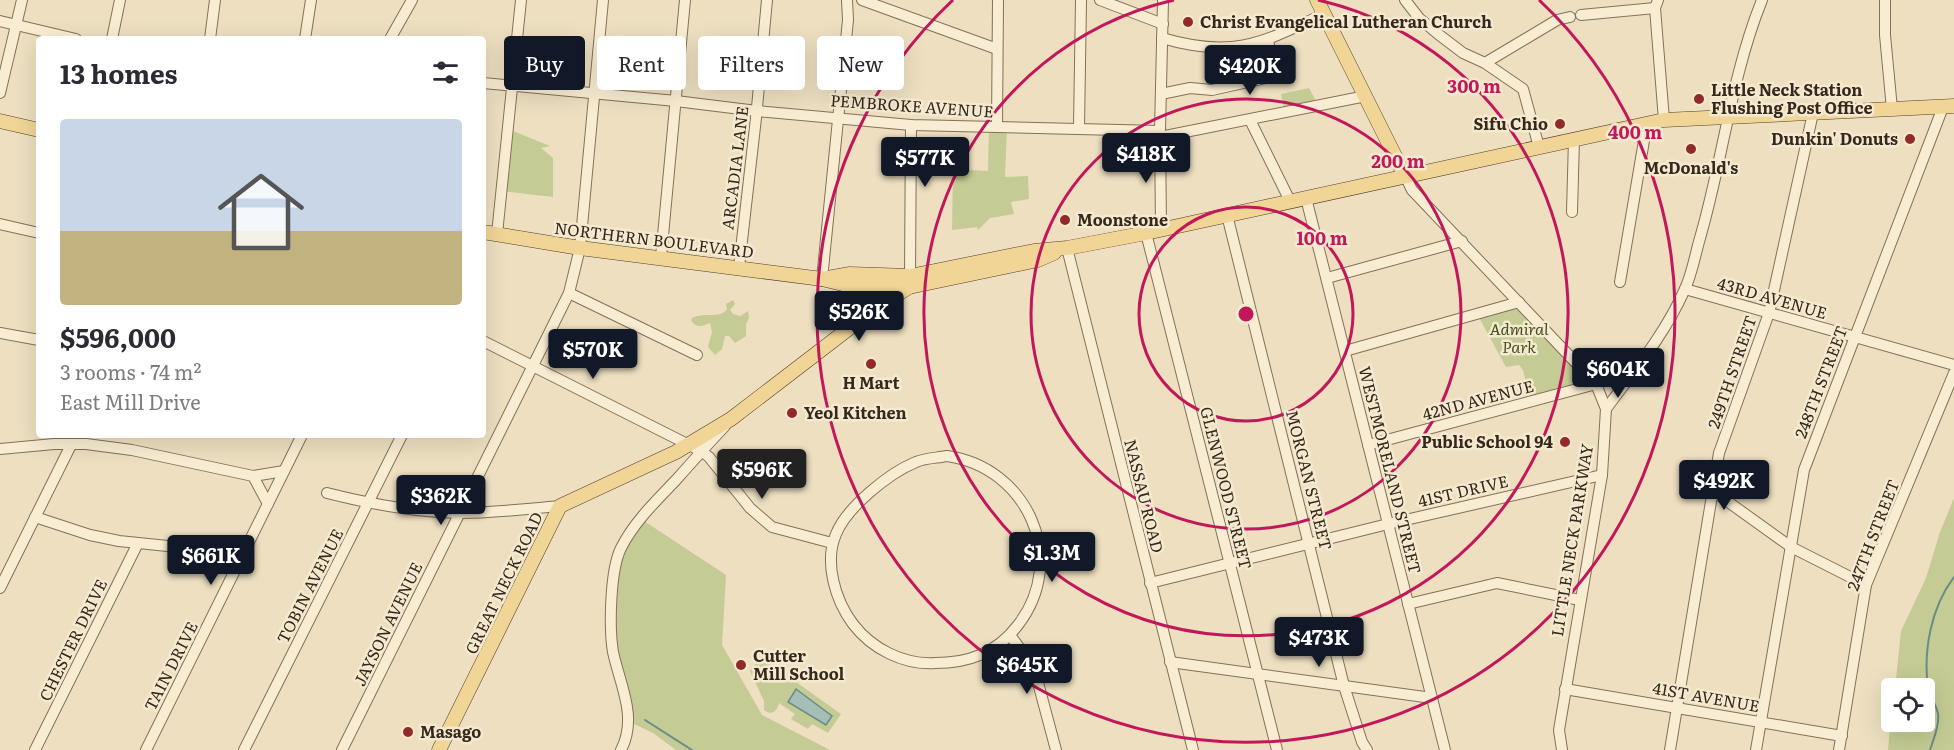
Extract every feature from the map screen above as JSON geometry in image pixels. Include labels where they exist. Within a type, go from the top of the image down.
[{"type":"main road","name":"LITTLE NECK PARKWAY","points":[[1317,0],[1405,176]]},
{"type":"main road","name":"NORTHERN BOULEVARD","points":[[490,233],[580,248],[822,279],[851,286],[910,281],[1038,260],[1067,248],[1146,233],[1664,120],[1948,107]]},
{"type":"main road","points":[[0,121],[36,129]]},
{"type":"main road","name":"NORTHERN BOULEVARD","points":[[822,279],[849,274],[910,281]]},
{"type":"main road","name":"GREAT NECK ROAD","points":[[439,750],[560,507],[696,448],[910,281]]},
{"type":"main road","points":[[851,286],[871,294],[875,302],[873,310]]},
{"type":"street","points":[[0,93],[22,0]]},
{"type":"street","points":[[113,36],[120,0]]},
{"type":"street","points":[[210,36],[215,0]]},
{"type":"street","points":[[305,36],[311,0]]},
{"type":"street","points":[[392,36],[412,0]]},
{"type":"street","points":[[518,36],[521,0]]},
{"type":"street","name":"JAYSON AVENUE","points":[[342,750],[569,293],[580,248],[603,0]]},
{"type":"street","points":[[661,257],[685,0]]},
{"type":"street","name":"ARCADIA LANE","points":[[739,267],[767,0]]},
{"type":"street","points":[[822,279],[848,20],[847,0]]},
{"type":"street","points":[[862,0],[997,49]]},
{"type":"street","points":[[997,127],[998,0]]},
{"type":"street","points":[[1079,128],[1081,0]]},
{"type":"street","points":[[1100,0],[1163,24]]},
{"type":"street","points":[[1161,229],[1160,134],[1163,0]]},
{"type":"street","points":[[1405,0],[1419,18],[1463,53],[1485,63],[1523,89],[1539,147]]},
{"type":"street","points":[[1606,409],[1664,330],[1685,289],[1709,207],[1745,48],[1762,0]]},
{"type":"street","points":[[1886,0],[1885,34],[1892,109]]},
{"type":"street","points":[[1485,63],[1557,20],[1657,4],[1664,120]]},
{"type":"street","points":[[1162,38],[1189,45],[1226,48],[1252,45],[1324,14]]},
{"type":"street","points":[[0,21],[63,36]]},
{"type":"street","points":[[1161,94],[1190,88],[1212,90],[1275,76],[1268,40]]},
{"type":"street","name":"PEMBROKE AVENUE","points":[[486,83],[504,85]]},
{"type":"street","points":[[490,233],[512,90]]},
{"type":"street","name":"PEMBROKE AVENUE","points":[[554,90],[911,125],[1079,128],[1160,134],[1250,120],[1366,96]]},
{"type":"street","name":"248TH STREET","points":[[1756,750],[1804,470],[1853,338],[1948,107]]},
{"type":"street","name":"249TH STREET","points":[[1670,750],[1719,453],[1769,313],[1813,113]]},
{"type":"street","points":[[1250,120],[1290,201]]},
{"type":"street","points":[[1620,282],[1647,123]]},
{"type":"street","points":[[910,281],[911,125]]},
{"type":"street","points":[[1572,212],[1574,139]]},
{"type":"street","name":"LITTLE NECK PARKWAY","points":[[1405,176],[1411,189],[1596,384],[1606,409],[1602,475],[1559,730],[1562,750]]},
{"type":"street","name":"WESTMORELAND STREET","points":[[1306,198],[1445,750]]},
{"type":"street","name":"MORGAN STREET","points":[[1227,215],[1344,686],[1366,750]]},
{"type":"street","points":[[0,224],[36,232]]},
{"type":"street","name":"GLENWOOD STREET","points":[[1146,233],[1277,750]]},
{"type":"street","points":[[1327,278],[1462,241]]},
{"type":"street","name":"NASSAU ROAD","points":[[1067,248],[1193,750]]},
{"type":"street","name":"43RD AVENUE","points":[[1685,289],[1954,365]]},
{"type":"street","points":[[569,293],[697,355]]},
{"type":"street","points":[[1345,351],[1519,302]]},
{"type":"street","points":[[0,333],[36,339]]},
{"type":"street","points":[[486,342],[709,456],[750,508],[772,527],[832,543]]},
{"type":"street","name":"247TH STREET","points":[[1839,750],[1866,585],[1954,373]]},
{"type":"street","name":"42ND AVENUE","points":[[1368,445],[1596,384]]},
{"type":"street","name":"TAIN DRIVE","points":[[146,750],[300,438]]},
{"type":"street","name":"TOBIN AVENUE","points":[[244,750],[400,438]]},
{"type":"street","points":[[0,449],[86,444],[132,450],[253,476],[284,471]]},
{"type":"street","points":[[0,588],[71,445]]},
{"type":"street","points":[[621,750],[629,718],[626,698],[613,653],[611,632],[612,593],[618,555],[644,514],[696,448]]},
{"type":"street","points":[[947,456],[977,464],[994,473],[1016,493],[1032,518],[1040,547],[1041,562],[1036,591],[1029,609],[1010,635],[990,650],[966,660],[926,663],[894,656],[879,648],[865,637],[843,609],[834,582],[831,563],[832,543],[843,520],[856,505],[905,468],[917,462],[947,456]]},
{"type":"street","name":"41ST DRIVE","points":[[1150,583],[1388,524],[1602,475]]},
{"type":"street","points":[[253,476],[268,504]]},
{"type":"street","points":[[1713,491],[1791,547],[1866,585]]},
{"type":"street","points":[[327,493],[368,503],[421,511],[460,513],[560,507]]},
{"type":"street","points":[[35,517],[90,535],[187,548],[241,560]]},
{"type":"street","name":"CHESTER DRIVE","points":[[34,750],[138,543]]},
{"type":"street","points":[[1408,604],[1497,583],[1580,600]]},
{"type":"street","points":[[1010,635],[1027,658],[1037,679],[1056,750]]},
{"type":"street","points":[[1170,662],[1432,698]]},
{"type":"street","name":"41ST AVENUE","points":[[1565,689],[1842,736]]},
{"type":"green space","points":[[1309,88],[1316,101],[1284,107],[1281,94]]},
{"type":"green space","points":[[989,127],[1007,127],[1005,177],[1028,176],[1029,199],[1011,202],[1014,214],[990,218],[978,230],[977,227],[952,230],[953,169],[988,171]]},
{"type":"green space","points":[[508,129],[550,146],[541,148],[553,158],[553,197],[501,191]]},
{"type":"green space","points":[[733,300],[735,304],[730,310],[733,314],[740,316],[748,311],[746,336],[735,343],[729,336],[725,336],[722,349],[715,355],[708,347],[712,332],[710,323],[697,326],[691,320],[697,316],[720,314],[727,309],[726,304]]},
{"type":"green space","name":"Admiral Park","points":[[1519,302],[1596,384],[1531,402],[1523,370],[1519,365],[1506,367],[1477,314]]},
{"type":"green space","points":[[1954,498],[1954,750],[1888,750],[1890,732],[1935,732],[1935,678],[1896,678],[1901,631],[1926,578],[1940,532]]},
{"type":"green space","points":[[641,519],[726,575],[722,645],[762,715],[830,750],[676,750],[653,733],[628,721],[613,653],[615,571]]},
{"type":"green space","points":[[761,657],[841,714],[828,733],[812,724],[808,729],[791,719],[795,714],[779,703],[774,712],[769,713],[764,710],[764,701],[750,671]]},
{"type":"water","points":[[796,689],[832,716],[826,725],[788,702]]},
{"type":"waterway","points":[[1930,750],[1938,718],[1928,688],[1927,659],[1930,630],[1940,602],[1954,577]]},
{"type":"waterway","points":[[645,720],[692,750]]},
{"type":"place","name":"Christ Evangelical Lutheran Church","points":[[1188,22]]},
{"type":"place","name":"Little Neck Station Flushing Post Office","points":[[1699,99]]},
{"type":"place","name":"Sifu Chio","points":[[1560,124]]},
{"type":"place","name":"Dunkin' Donuts","points":[[1910,139]]},
{"type":"place","name":"McDonald's","points":[[1691,149]]},
{"type":"place","name":"Moonstone","points":[[1065,220]]},
{"type":"place","name":"H Mart","points":[[871,364]]},
{"type":"place","name":"Yeol Kitchen","points":[[792,413]]},
{"type":"place","name":"Public School 94","points":[[1565,442]]},
{"type":"place","name":"Cutter Mill School","points":[[741,665]]},
{"type":"place","name":"Masago","points":[[408,732]]}]
